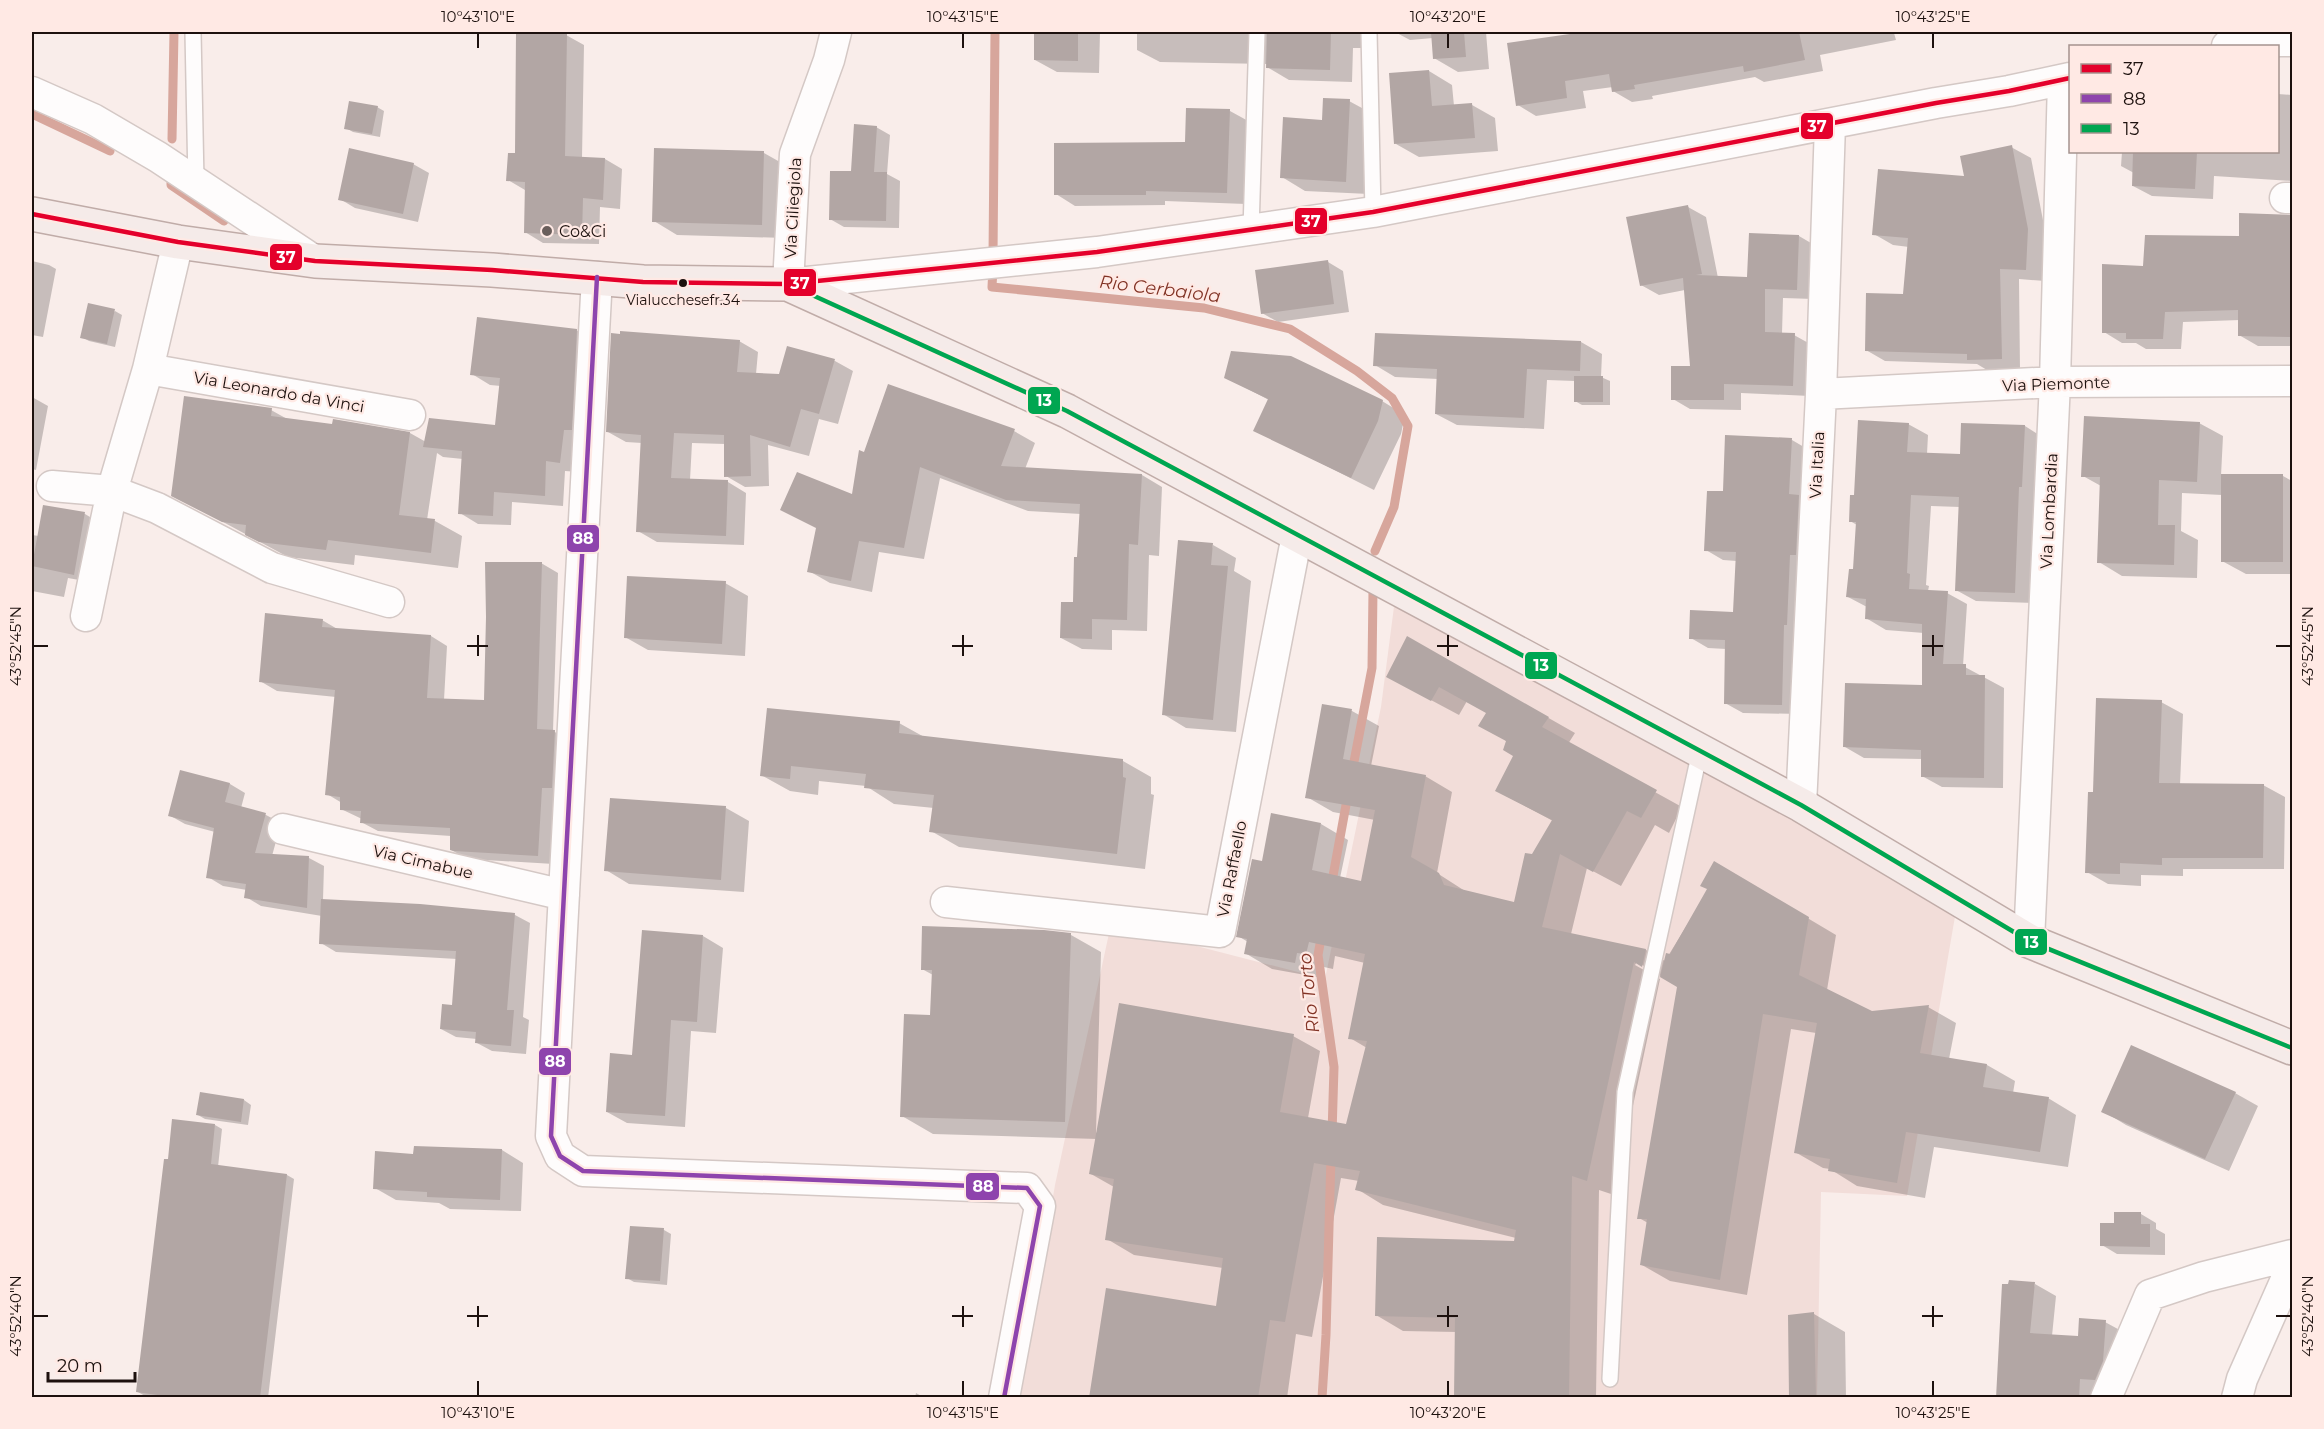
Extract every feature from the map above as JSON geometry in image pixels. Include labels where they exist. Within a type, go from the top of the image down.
[{"type":"main road","points":[[32,214],[178,243],[315,261],[597,277],[643,282],[788,284],[1067,411],[1802,805],[2029,941],[2292,1048]]},
{"type":"street","name":"Via Ciliegiola","points":[[788,284],[795,154],[829,60],[836,32]]},
{"type":"street","points":[[2237,45],[2292,41]]},
{"type":"street","points":[[788,284],[1097,252],[1373,212],[2067,79]]},
{"type":"street","name":"Via Lombardia","points":[[2029,941],[2067,79]]},
{"type":"street","points":[[32,92],[93,119],[196,182],[315,261]]},
{"type":"street","name":"Via Italia","points":[[1802,805],[1821,394],[1830,124]]},
{"type":"street","points":[[86,616],[112,491],[148,369],[178,243]]},
{"type":"street","points":[[597,277],[551,1136],[560,1156],[583,1171],[1027,1188],[1040,1206],[1004,1398]]},
{"type":"street","name":"Via Leonardo da Vinci","points":[[148,369],[410,415]]},
{"type":"street","name":"Via Piemonte","points":[[1821,394],[2055,382],[2292,381]]},
{"type":"street","points":[[52,486],[112,491],[157,508],[272,568],[389,602]]},
{"type":"street","name":"Via Raffaello","points":[[946,902],[1220,932],[1297,535]]},
{"type":"street","name":"Via Cimabue","points":[[284,829],[564,895]]},
{"type":"street","points":[[2106,1398],[2150,1295],[2204,1277],[2292,1255]]},
{"type":"street","points":[[2237,1398],[2242,1379],[2292,1266]]},
{"type":"lane","points":[[193,32],[196,182]]},
{"type":"lane","points":[[1251,230],[1257,32]]},
{"type":"lane","points":[[1369,32],[1373,212]]},
{"type":"lane","points":[[1610,1379],[1625,1092],[1700,751]]},
{"type":"shaded area","points":[[1395,599],[1958,899],[1907,1196],[1821,1192],[1817,1397],[1019,1398],[1055,1185],[1111,924],[1325,979],[1381,707]]},
{"type":"building","points":[[1034,32],[1078,32],[1078,61],[1034,60]]},
{"type":"building","points":[[1267,32],[1331,32],[1330,70],[1266,68]]},
{"type":"building","points":[[1431,32],[1464,32],[1466,57],[1433,59]]},
{"type":"building","points":[[1584,32],[1799,32],[1805,60],[1744,72],[1743,66],[1634,85],[1635,89],[1612,92],[1609,74],[1565,81],[1567,98],[1516,106],[1507,43]]},
{"type":"building","points":[[516,33],[567,33],[565,156],[605,158],[603,200],[583,198],[582,235],[524,233],[525,182],[506,181],[508,153],[515,153]]},
{"type":"building","points":[[1429,70],[1432,106],[1472,103],[1475,138],[1394,144],[1389,73]]},
{"type":"building","points":[[1323,98],[1350,99],[1346,182],[1280,178],[1283,117],[1322,120]]},
{"type":"building","points":[[349,101],[378,106],[372,134],[344,129]]},
{"type":"building","points":[[1186,108],[1230,109],[1227,193],[1146,191],[1146,195],[1054,195],[1054,143],[1185,142]]},
{"type":"building","points":[[854,124],[877,126],[874,172],[887,172],[886,221],[829,220],[830,171],[851,171]]},
{"type":"building","points":[[2012,145],[2028,229],[2026,270],[2000,269],[2002,359],[1967,360],[1967,354],[1865,351],[1866,293],[1903,294],[1908,238],[1872,235],[1878,169],[1964,176],[1960,156]]},
{"type":"building","points":[[349,148],[414,163],[403,214],[338,200]]},
{"type":"building","points":[[654,148],[764,151],[762,225],[652,222]]},
{"type":"building","points":[[2133,153],[2197,153],[2195,189],[2132,186]]},
{"type":"building","points":[[1688,205],[1702,274],[1696,275],[1747,277],[1749,233],[1799,235],[1797,290],[1765,289],[1765,332],[1795,333],[1793,386],[1724,384],[1724,400],[1671,400],[1671,366],[1690,366],[1683,278],[1640,286],[1626,217]]},
{"type":"building","points":[[2239,213],[2292,215],[2292,337],[2238,336],[2238,310],[2165,312],[2163,339],[2126,339],[2126,333],[2102,333],[2102,264],[2143,266],[2145,235],[2239,236]]},
{"type":"building","points":[[1328,260],[1334,304],[1261,314],[1255,270]]},
{"type":"building","points":[[88,303],[115,309],[107,344],[80,338]]},
{"type":"building","points":[[477,317],[577,329],[572,430],[564,430],[560,463],[546,461],[545,496],[494,492],[493,516],[458,514],[462,451],[423,447],[429,418],[495,425],[500,378],[470,375]]},
{"type":"building","points":[[620,331],[740,340],[737,372],[779,374],[787,346],[835,359],[819,414],[801,409],[790,447],[750,435],[751,476],[724,477],[724,435],[674,433],[671,478],[728,480],[726,536],[636,532],[641,435],[606,432],[611,333],[620,334]]},
{"type":"building","points":[[1375,333],[1581,341],[1580,371],[1527,369],[1524,418],[1435,414],[1437,369],[1373,366]]},
{"type":"building","points":[[1231,351],[1291,356],[1383,400],[1378,421],[1351,478],[1253,431],[1268,399],[1224,378]]},
{"type":"building","points":[[1574,376],[1603,376],[1603,402],[1574,402]]},
{"type":"building","points":[[888,384],[1015,429],[1001,466],[1142,474],[1138,545],[1129,544],[1127,620],[1092,619],[1092,639],[1060,638],[1061,602],[1073,602],[1074,557],[1077,557],[1080,504],[1006,500],[920,467],[904,548],[859,541],[851,581],[807,572],[816,528],[780,510],[797,472],[852,494],[859,450],[864,452]]},
{"type":"building","points":[[184,396],[272,408],[271,416],[332,424],[333,419],[410,432],[399,515],[435,519],[431,553],[328,540],[326,550],[259,542],[245,535],[246,525],[222,522],[171,496]]},
{"type":"building","points":[[2084,416],[2200,422],[2197,482],[2159,480],[2158,525],[2175,525],[2174,565],[2097,563],[2100,477],[2081,477]]},
{"type":"building","points":[[1858,420],[1909,423],[1907,452],[1960,454],[1961,423],[2025,425],[2022,487],[2019,487],[2015,593],[1955,591],[1959,497],[1911,495],[1907,573],[1910,574],[1909,589],[1948,591],[1943,664],[1966,664],[1966,675],[1985,675],[1984,778],[1921,777],[1921,750],[1843,747],[1845,683],[1922,685],[1922,624],[1865,619],[1866,599],[1846,597],[1849,569],[1853,569],[1856,522],[1849,522],[1850,495],[1854,495]]},
{"type":"building","points":[[1725,435],[1792,438],[1789,494],[1799,495],[1796,555],[1790,555],[1787,625],[1784,625],[1782,705],[1724,704],[1725,640],[1689,639],[1690,610],[1733,612],[1736,552],[1704,551],[1707,491],[1723,491]]},
{"type":"building","points":[[2221,474],[2283,474],[2283,562],[2221,562]]},
{"type":"building","points":[[43,505],[85,512],[74,575],[32,566]]},
{"type":"building","points":[[1178,540],[1213,543],[1211,565],[1228,566],[1213,720],[1162,715]]},
{"type":"building","points":[[485,562],[542,562],[537,729],[555,730],[552,788],[542,788],[538,856],[450,850],[450,828],[360,823],[361,811],[340,810],[340,797],[325,795],[335,690],[259,682],[265,613],[323,619],[322,627],[431,635],[427,698],[484,700]]},
{"type":"building","points":[[627,576],[726,581],[722,644],[624,638]]},
{"type":"building","points":[[1407,636],[1549,717],[1542,727],[1657,790],[1641,818],[1627,811],[1593,872],[1560,854],[1542,927],[1646,949],[1642,967],[1634,962],[1587,1181],[1572,1176],[1569,1398],[1454,1398],[1455,1318],[1375,1316],[1377,1237],[1514,1241],[1516,1230],[1355,1190],[1360,1171],[1314,1163],[1285,1322],[1270,1320],[1258,1398],[1089,1398],[1106,1288],[1216,1306],[1223,1258],[1105,1240],[1114,1179],[1089,1174],[1119,1003],[1294,1034],[1280,1112],[1346,1124],[1367,1041],[1348,1039],[1365,954],[1309,942],[1306,954],[1297,953],[1295,963],[1244,954],[1247,939],[1236,937],[1252,859],[1262,861],[1271,813],[1321,823],[1312,870],[1361,881],[1375,810],[1305,798],[1322,704],[1352,709],[1343,759],[1426,775],[1411,857],[1439,873],[1444,885],[1514,902],[1525,853],[1532,854],[1552,820],[1495,791],[1513,756],[1503,750],[1506,741],[1478,726],[1486,713],[1439,687],[1431,701],[1386,677]]},
{"type":"building","points":[[2096,698],[2162,700],[2159,783],[2264,784],[2263,858],[2162,858],[2162,865],[2120,863],[2120,874],[2085,873],[2088,792],[2093,792]]},
{"type":"building","points":[[767,708],[900,721],[899,733],[1123,759],[1123,777],[1126,778],[1117,854],[929,832],[934,795],[864,788],[866,774],[791,766],[790,779],[760,776]]},
{"type":"building","points":[[180,770],[230,783],[225,802],[266,813],[255,853],[309,856],[307,908],[244,898],[246,884],[206,878],[214,828],[168,816]]},
{"type":"building","points":[[610,798],[726,806],[721,880],[604,871]]},
{"type":"building","points":[[1714,861],[1809,917],[1799,975],[1872,1011],[1929,1005],[1920,1053],[1987,1064],[1983,1087],[2049,1097],[2040,1152],[1906,1132],[1897,1183],[1828,1171],[1830,1159],[1794,1153],[1817,1023],[1763,1014],[1720,1280],[1640,1265],[1647,1219],[1637,1219],[1677,987],[1660,977],[1666,953],[1670,954],[1707,889],[1700,886]]},
{"type":"building","points":[[321,899],[420,904],[515,913],[507,1010],[514,1010],[511,1046],[475,1043],[476,1032],[440,1029],[442,1004],[452,1005],[456,951],[319,944]]},
{"type":"building","points":[[922,926],[1071,933],[1065,1122],[900,1117],[904,1014],[930,1015],[932,970],[921,970]]},
{"type":"building","points":[[642,930],[703,935],[697,1022],[671,1020],[665,1116],[606,1112],[610,1053],[632,1055]]},
{"type":"building","points":[[2131,1045],[2236,1092],[2205,1159],[2101,1112]]},
{"type":"building","points":[[200,1092],[244,1099],[241,1122],[196,1115]]},
{"type":"building","points":[[172,1119],[215,1124],[211,1164],[287,1174],[260,1398],[179,1398],[136,1392],[164,1159],[168,1159]]},
{"type":"building","points":[[414,1146],[502,1149],[500,1200],[427,1197],[427,1192],[373,1189],[375,1151],[413,1154]]},
{"type":"building","points":[[2114,1212],[2141,1212],[2141,1224],[2150,1224],[2150,1247],[2100,1246],[2100,1223],[2114,1223]]},
{"type":"building","points":[[630,1226],[664,1228],[660,1281],[625,1279]]},
{"type":"building","points":[[2009,1280],[2035,1282],[2030,1333],[2078,1336],[2079,1318],[2106,1320],[2103,1361],[2095,1380],[2080,1379],[2079,1398],[1996,1398],[2002,1284],[2008,1284]]},
{"type":"building","points":[[1814,1312],[1816,1398],[1789,1398],[1788,1315]]},
{"type":"waterway","points":[[172,139],[174,32]]},
{"type":"waterway","points":[[993,257],[995,32]]},
{"type":"waterway","name":"Rio Cerbaiola","points":[[32,114],[110,151]]},
{"type":"waterway","name":"Rio Cerbaiola","points":[[171,183],[224,221]]},
{"type":"waterway","name":"Rio Cerbaiola","points":[[993,268],[992,287],[1204,308],[1290,329],[1357,371],[1392,398],[1408,426],[1394,507],[1375,551]]},
{"type":"waterway","name":"Rio Torto","points":[[1352,772],[1372,668],[1373,590]]},
{"type":"waterway","name":"Rio Torto","points":[[1331,887],[1348,794]]},
{"type":"waterway","name":"Rio Torto","points":[[1322,933],[1318,955],[1334,1067],[1332,1134]]},
{"type":"waterway","name":"Rio Torto","points":[[1322,1398],[1331,1156]]},
{"type":"transit line","name":"37","points":[[32,214],[178,242],[315,261],[492,270],[643,282],[788,284],[1097,252],[1373,212],[2069,78]]},
{"type":"transit line","name":"88","points":[[597,277],[551,1136],[560,1156],[583,1171],[1027,1188],[1040,1206],[1004,1398]]},
{"type":"transit line","name":"13","points":[[788,284],[1067,411],[1801,805],[2029,941],[2292,1048]]},
{"type":"place","name":"Co&Ci","points":[[547,231]]},
{"type":"place","name":"Vialucchesefr.34","points":[[683,283]]}]
